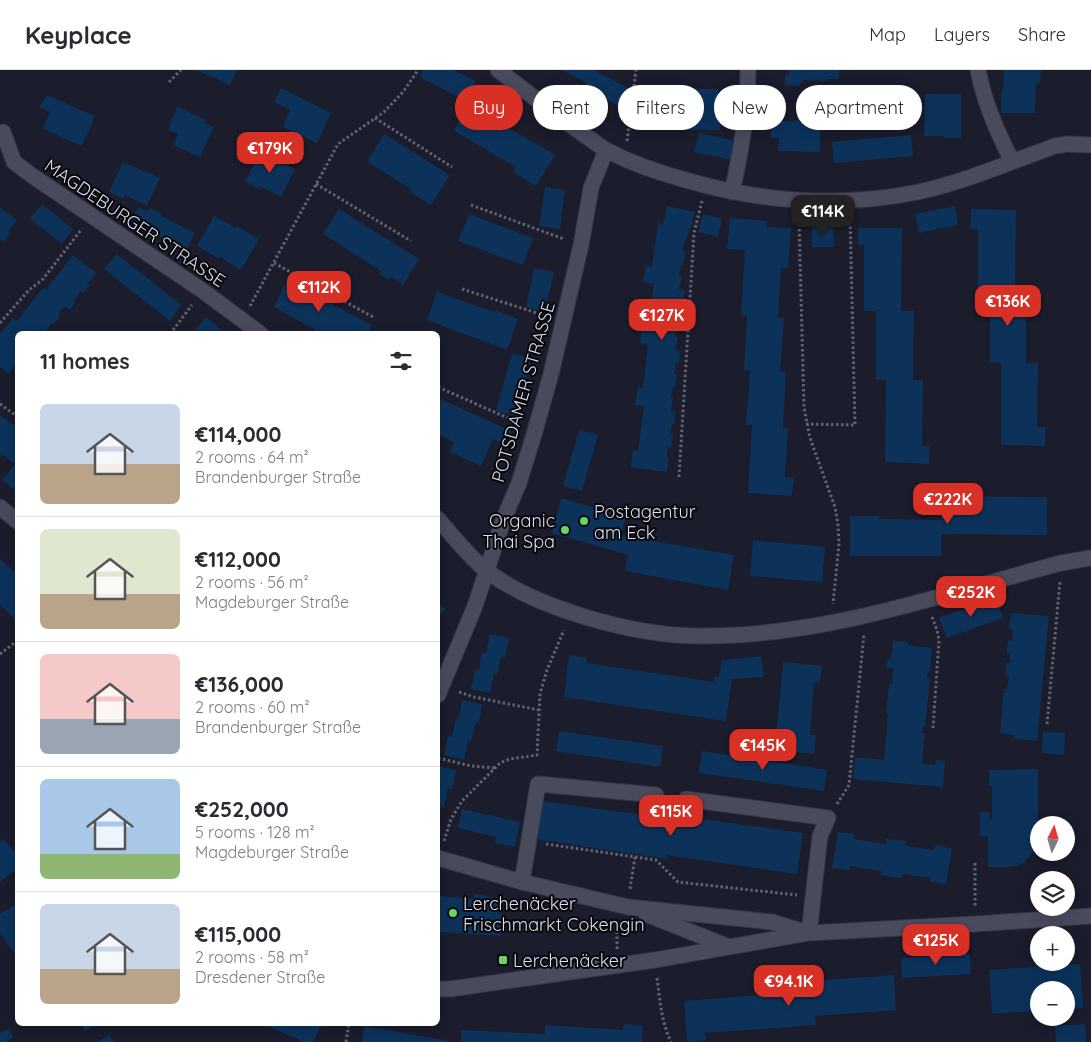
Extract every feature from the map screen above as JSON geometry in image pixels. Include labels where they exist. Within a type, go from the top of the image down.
[{"type":"street","points":[[498,70],[569,125],[606,150],[658,172],[706,186],[765,197],[825,202],[881,198],[919,192],[958,182],[1055,146],[1091,144]]},
{"type":"street","points":[[732,192],[746,120],[748,70]]},
{"type":"street","points":[[978,70],[992,117],[1012,161]]},
{"type":"street","name":"MAGDEBURGER STRASSE","points":[[3,132],[14,162],[203,291],[257,331]]},
{"type":"street","name":"POTSDAMER STRASSE","points":[[440,688],[475,606],[535,431],[551,374],[581,245],[592,188],[606,150]]},
{"type":"street","points":[[0,507],[15,520]]},
{"type":"street","points":[[440,521],[486,570],[518,591],[537,600],[612,625],[699,636],[739,635],[831,623],[924,601],[1061,563],[1091,558]]},
{"type":"street","points":[[522,882],[538,784],[656,795]]},
{"type":"street","points":[[686,799],[828,818],[820,836],[809,932]]},
{"type":"street","points":[[440,859],[522,882],[623,906],[772,922],[809,932]]},
{"type":"street","points":[[623,906],[730,947]]},
{"type":"street","points":[[440,989],[655,960],[809,932],[1091,916]]},
{"type":"path","points":[[170,82],[181,70]]},
{"type":"path","points":[[242,319],[338,144],[384,112],[403,92],[418,70]]},
{"type":"path","points":[[634,85],[636,70]]},
{"type":"path","points":[[376,118],[452,167]]},
{"type":"path","points":[[316,184],[411,241]]},
{"type":"path","points":[[680,477],[694,233],[706,186]]},
{"type":"path","points":[[799,200],[804,408],[810,438],[835,507],[838,525],[839,544],[831,623]]},
{"type":"path","points":[[806,424],[855,425],[849,201]]},
{"type":"path","points":[[471,205],[581,245]]},
{"type":"path","points":[[0,323],[28,291],[43,279],[93,216]]},
{"type":"path","points":[[274,263],[374,318]]},
{"type":"path","points":[[462,289],[563,322]]},
{"type":"path","points":[[172,331],[203,291]]},
{"type":"path","points":[[440,388],[535,431]]},
{"type":"path","points":[[0,404],[15,416]]},
{"type":"path","points":[[1047,724],[1061,563]]},
{"type":"path","points":[[924,601],[937,630],[939,640],[932,728]]},
{"type":"path","points":[[448,830],[451,819],[462,801],[500,764],[510,759],[537,755],[540,694],[547,670],[570,612]]},
{"type":"path","points":[[849,785],[866,616]]},
{"type":"path","points":[[0,654],[15,642]]},
{"type":"path","points":[[440,690],[539,710]]},
{"type":"path","points":[[440,758],[471,766],[496,768]]},
{"type":"path","points":[[528,842],[656,860],[678,882],[812,897]]},
{"type":"path","points":[[631,886],[635,857]]},
{"type":"path","points":[[975,863],[975,924]]},
{"type":"path","points":[[617,965],[623,906]]},
{"type":"path","points":[[655,960],[661,1012],[665,1029],[671,1042]]},
{"type":"path","points":[[346,1042],[349,1026]]},
{"type":"building","points":[[196,70],[237,70],[230,85]]},
{"type":"building","points":[[423,70],[454,70],[476,81],[474,85],[455,85],[455,95],[420,77]]},
{"type":"building","points":[[562,70],[594,70],[622,85],[618,85],[618,105],[608,100],[608,85],[586,85],[587,83]]},
{"type":"building","points":[[789,70],[839,70],[839,79],[827,79],[827,81],[803,80],[800,85],[785,85],[785,77]]},
{"type":"building","points":[[1004,70],[1041,70],[1040,83],[1036,83],[1035,113],[1001,113]]},
{"type":"building","points":[[281,88],[331,113],[317,143],[283,127],[290,110],[274,102]]},
{"type":"building","points":[[704,89],[714,89],[714,130],[704,130]]},
{"type":"building","points":[[925,94],[961,94],[961,138],[924,136]]},
{"type":"building","points":[[47,95],[95,116],[82,146],[43,129],[50,112],[39,107]]},
{"type":"building","points":[[177,107],[205,119],[204,122],[214,127],[200,157],[173,145],[178,134],[168,130]]},
{"type":"building","points":[[786,121],[796,121],[796,130],[820,130],[820,152],[778,151],[779,138],[771,138],[771,130],[786,130]]},
{"type":"building","points":[[455,129],[512,130],[555,155],[536,186],[513,172],[516,167],[454,131]]},
{"type":"building","points":[[699,133],[736,141],[733,160],[694,152]]},
{"type":"building","points":[[384,134],[450,175],[431,205],[410,192],[411,189],[367,162]]},
{"type":"building","points":[[911,135],[913,156],[834,163],[832,142]]},
{"type":"building","points":[[261,151],[295,169],[281,197],[260,186],[259,189],[245,181]]},
{"type":"building","points":[[123,162],[160,178],[147,206],[125,195],[123,199],[109,192]]},
{"type":"building","points":[[545,187],[565,190],[560,229],[539,226]]},
{"type":"building","points":[[42,204],[73,229],[62,244],[30,219]]},
{"type":"building","points":[[667,206],[695,212],[687,240],[685,240],[683,265],[681,265],[679,275],[682,276],[679,289],[685,290],[683,302],[680,302],[679,311],[682,312],[675,336],[678,337],[675,350],[680,351],[679,363],[676,363],[674,374],[677,374],[675,387],[673,386],[671,397],[673,397],[671,411],[676,412],[670,434],[673,434],[671,448],[668,447],[666,458],[669,458],[667,472],[631,467],[633,450],[638,451],[644,406],[635,405],[638,387],[643,388],[648,345],[640,343],[642,328],[647,329],[654,284],[643,282],[646,266],[652,267],[658,223],[663,224]]},
{"type":"building","points":[[955,206],[958,225],[919,233],[915,214]]},
{"type":"building","points":[[0,207],[17,220],[8,232],[11,233],[3,242],[0,240]]},
{"type":"building","points":[[138,207],[148,211],[150,208],[161,213],[160,215],[195,233],[186,250],[131,222]]},
{"type":"building","points":[[339,209],[419,259],[403,285],[391,277],[389,280],[379,274],[381,271],[323,234]]},
{"type":"building","points":[[971,209],[1016,210],[1015,295],[1026,295],[1026,363],[1038,363],[1037,427],[1045,427],[1045,446],[1001,445],[1001,363],[990,362],[990,295],[978,295],[978,229],[971,229]]},
{"type":"building","points":[[469,214],[533,238],[523,265],[458,241]]},
{"type":"building","points":[[703,214],[722,219],[718,237],[698,232]]},
{"type":"building","points":[[214,216],[236,228],[237,226],[259,239],[241,270],[197,246]]},
{"type":"building","points":[[730,218],[767,221],[766,227],[791,228],[788,268],[781,268],[778,318],[784,318],[780,372],[786,372],[783,428],[788,428],[785,477],[794,478],[792,496],[748,493],[752,425],[746,425],[750,370],[744,370],[747,316],[741,316],[745,250],[727,249]]},
{"type":"building","points":[[812,227],[833,227],[834,247],[812,247]]},
{"type":"building","points":[[858,228],[902,228],[901,311],[914,311],[913,380],[923,380],[922,446],[930,446],[929,464],[885,462],[886,380],[876,379],[876,311],[864,311],[864,245],[858,245]]},
{"type":"building","points":[[117,254],[181,305],[170,321],[104,269]]},
{"type":"building","points":[[73,255],[96,273],[87,284],[89,286],[83,293],[81,291],[70,310],[65,306],[58,315],[60,317],[54,324],[52,323],[46,331],[15,331],[15,365],[8,374],[0,367],[0,334],[13,318],[17,321],[43,288],[46,290]]},
{"type":"building","points":[[534,268],[554,272],[545,312],[526,307]]},
{"type":"building","points":[[287,281],[372,325],[369,331],[318,331],[274,307]]},
{"type":"building","points":[[437,292],[518,319],[507,350],[427,320]]},
{"type":"building","points":[[206,317],[222,331],[194,331]]},
{"type":"building","points":[[512,353],[531,359],[516,416],[496,411]]},
{"type":"building","points":[[440,399],[511,431],[506,445],[493,439],[481,466],[450,452],[454,442],[440,435]]},
{"type":"building","points":[[0,415],[15,426],[15,461],[13,463],[2,454],[0,456]]},
{"type":"building","points":[[579,430],[598,435],[582,491],[563,486]]},
{"type":"building","points":[[15,464],[15,491],[2,480]]},
{"type":"building","points":[[941,496],[1047,497],[1047,535],[941,534],[941,556],[850,556],[850,516],[879,516],[879,519],[941,520]]},
{"type":"building","points":[[561,498],[626,517],[621,535],[734,555],[728,590],[625,571],[628,555],[552,533]]},
{"type":"building","points":[[753,540],[825,547],[822,582],[750,576]]},
{"type":"building","points":[[0,559],[15,572],[15,619],[0,605]]},
{"type":"building","points":[[996,598],[1003,618],[947,638],[939,618]]},
{"type":"building","points":[[440,604],[445,609],[440,615]]},
{"type":"building","points":[[1011,613],[1049,616],[1037,741],[1013,738],[1014,735],[1000,733],[1004,689],[1007,689],[1009,676],[1005,676],[1006,663],[1010,663],[1010,654],[1007,653],[1008,640],[1012,641],[1013,629],[1009,629]]},
{"type":"building","points":[[490,634],[509,638],[505,658],[501,657],[497,675],[494,674],[490,693],[471,689],[475,669],[479,670],[482,652],[486,653]]},
{"type":"building","points":[[893,641],[908,642],[908,645],[932,648],[930,672],[928,671],[927,678],[930,678],[925,727],[923,727],[922,733],[925,733],[922,764],[935,765],[936,760],[945,761],[943,787],[853,779],[855,757],[884,760],[889,683],[892,684],[893,668],[886,668],[887,659],[891,659]]},
{"type":"building","points":[[569,655],[587,658],[586,663],[714,682],[715,677],[719,677],[722,660],[761,656],[764,677],[732,679],[726,721],[564,697]]},
{"type":"building","points":[[783,662],[822,666],[820,683],[814,682],[810,735],[816,735],[814,754],[775,750]]},
{"type":"building","points":[[462,700],[482,704],[479,723],[476,722],[471,742],[468,741],[464,760],[444,755],[448,736],[452,737],[456,718],[459,719]]},
{"type":"building","points":[[559,731],[663,746],[660,767],[556,751]]},
{"type":"building","points":[[1043,732],[1065,733],[1064,755],[1042,753]]},
{"type":"building","points":[[702,751],[827,770],[824,791],[699,773]]},
{"type":"building","points":[[440,766],[456,770],[452,789],[448,789],[444,807],[441,806],[440,810]]},
{"type":"building","points":[[1038,769],[1038,816],[1030,816],[1030,856],[1017,866],[988,867],[988,837],[980,836],[980,812],[989,812],[989,819],[992,819],[992,786],[989,786],[989,770]]},
{"type":"building","points":[[541,801],[672,819],[673,815],[803,833],[797,874],[667,855],[667,859],[535,839]]},
{"type":"building","points":[[462,809],[520,822],[515,847],[495,843],[496,837],[458,828]]},
{"type":"building","points":[[838,832],[854,834],[854,839],[886,844],[886,839],[906,841],[905,846],[934,850],[935,845],[952,848],[946,884],[930,882],[931,878],[902,874],[901,878],[880,875],[881,871],[850,866],[850,870],[832,868]]},
{"type":"building","points":[[4,839],[15,852],[15,870],[0,882],[0,842]]},
{"type":"building","points":[[475,894],[501,899],[498,912],[502,914],[501,936],[440,932],[440,896],[474,899]]},
{"type":"building","points":[[15,905],[15,955],[0,935],[0,914]]},
{"type":"building","points":[[970,954],[971,974],[902,978],[901,958]]},
{"type":"building","points":[[1075,964],[1080,964],[1083,1008],[1075,1008],[1075,981],[1030,981],[1030,1012],[992,1014],[989,970],[1030,967],[1030,971],[1075,971]]},
{"type":"building","points":[[894,975],[896,1010],[815,1016],[816,1025],[705,1033],[706,1040],[687,1042],[684,1001],[813,991],[812,981]]},
{"type":"building","points":[[624,1024],[643,1026],[642,1042],[461,1042],[461,1030],[545,1034],[545,1025],[623,1030]]},
{"type":"building","points":[[1085,1024],[1086,1042],[1056,1042],[1055,1026]]},
{"type":"building","points":[[82,1026],[94,1026],[85,1031]]},
{"type":"building","points":[[268,1026],[321,1026],[313,1042],[304,1042]]},
{"type":"building","points":[[364,1026],[449,1041],[449,1042],[362,1042]]},
{"type":"building","points":[[9,1029],[13,1038],[0,1042],[0,1033]]},
{"type":"building","points":[[109,1035],[114,1042],[98,1042]]},
{"type":"place","name":"Postagentur am Eck","points":[[584,521]]},
{"type":"place","name":"Organic Thai Spa","points":[[565,530]]},
{"type":"place","name":"Lerchenäcker Frischmarkt Cokengin","points":[[453,913]]},
{"type":"place","name":"Lerchenäcker","points":[[503,960]]}]
